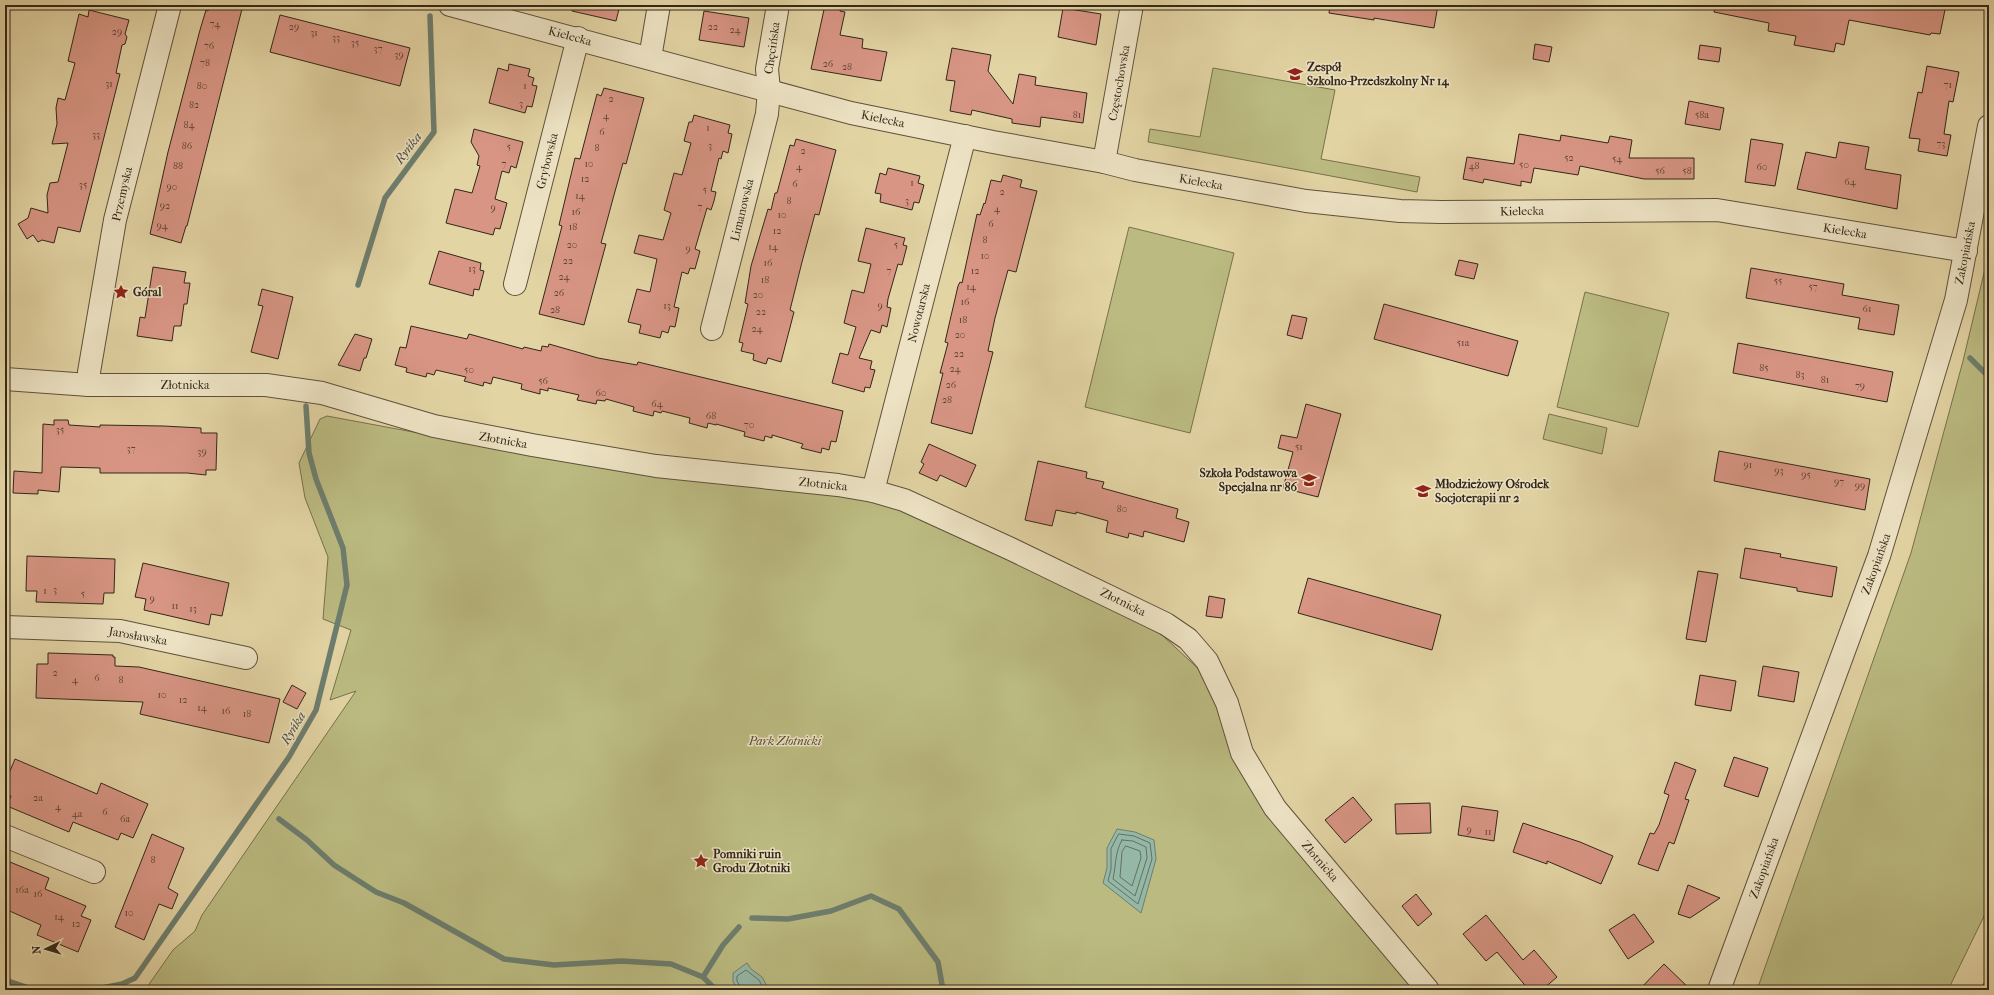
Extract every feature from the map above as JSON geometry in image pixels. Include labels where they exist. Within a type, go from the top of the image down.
[{"type":"street","name":"Przemyska","points":[[89,385],[89,372],[116,220],[170,5]]},
{"type":"street","name":"Kielecka","points":[[450,5],[578,38],[844,111],[965,136],[1104,162],[1136,170],[1306,201],[1400,211],[1441,212],[1717,210],[1966,251]]},
{"type":"street","points":[[650,58],[660,5]]},
{"type":"street","name":"Chęcińska","points":[[768,90],[767,69],[778,5]]},
{"type":"street","name":"Częstochowska","points":[[1104,162],[1132,5]]},
{"type":"street","name":"Grybowska","points":[[515,284],[578,38]]},
{"type":"street","name":"Limanowska","points":[[712,329],[766,114],[768,90]]},
{"type":"street","name":"Zakopiańska","points":[[1719,990],[1879,556],[1956,300],[1989,126]]},
{"type":"street","name":"Nowotarska","points":[[873,491],[965,136]]},
{"type":"street","name":"Złotnicka","points":[[5,379],[89,385],[266,385],[295,388],[329,395],[434,426],[525,444],[656,466],[838,485],[873,491],[904,500],[1011,549],[1166,624],[1188,639],[1207,661],[1227,703],[1242,753],[1275,808],[1428,990]]},
{"type":"street","name":"Jarosławska","points":[[5,627],[120,630],[246,658]]},
{"type":"street","points":[[5,836],[94,872]]},
{"type":"green space","points":[[1213,68],[1335,90],[1321,159],[1420,177],[1417,192],[1148,142],[1150,129],[1200,137]]},
{"type":"green space","points":[[1129,227],[1234,253],[1190,433],[1085,407]]},
{"type":"green space","points":[[1989,252],[1989,906],[1948,990],[1757,990],[1911,553],[1963,361]]},
{"type":"green space","points":[[1585,292],[1669,313],[1638,427],[1557,407]]},
{"type":"green space","points":[[1549,414],[1607,428],[1602,454],[1543,439]]},
{"type":"green space","name":"Park Złotnicki","points":[[327,416],[645,475],[847,496],[907,510],[1084,594],[1162,635],[1205,675],[1237,759],[1414,990],[145,990],[173,950],[195,931],[202,915],[356,691],[330,700],[351,630],[323,619],[328,557],[305,498],[299,463],[320,419]]},
{"type":"water","points":[[1117,829],[1135,832],[1154,840],[1156,859],[1141,913],[1103,883],[1107,868],[1107,848]]},
{"type":"water","points":[[747,963],[751,969],[762,977],[769,990],[739,990],[733,982],[733,973]]},
{"type":"building","points":[[210,5],[243,5],[187,226],[181,243],[150,234],[168,152],[200,30],[206,10],[208,11]]},
{"type":"building","points":[[572,5],[620,5],[616,21],[572,11]]},
{"type":"building","points":[[825,5],[841,5],[840,11],[845,12],[840,35],[863,39],[862,48],[887,52],[881,81],[811,69]]},
{"type":"building","points":[[1330,5],[1438,5],[1434,28],[1374,18],[1374,20],[1329,13]]},
{"type":"building","points":[[1715,5],[1946,5],[1940,34],[1931,33],[1930,35],[1849,20],[1844,45],[1836,43],[1834,52],[1794,45],[1796,36],[1768,31],[1769,23],[1714,12]]},
{"type":"building","points":[[1063,8],[1101,14],[1096,45],[1058,37]]},
{"type":"building","points":[[89,10],[129,20],[125,34],[127,37],[125,44],[122,45],[116,73],[120,74],[80,232],[58,227],[54,243],[42,240],[38,242],[33,235],[27,239],[18,224],[28,218],[31,208],[48,213],[47,195],[50,183],[58,182],[68,143],[52,144],[57,124],[56,108],[58,98],[65,100],[75,63],[68,61],[79,14],[88,17]]},
{"type":"building","points":[[704,11],[749,18],[744,47],[699,40]]},
{"type":"building","points":[[280,15],[410,48],[400,86],[270,52]]},
{"type":"building","points":[[1535,44],[1552,47],[1549,62],[1533,59]]},
{"type":"building","points":[[1700,45],[1721,48],[1719,62],[1698,59]]},
{"type":"building","points":[[952,48],[991,55],[988,71],[1013,104],[1019,74],[1036,77],[1035,85],[1087,93],[1083,123],[1041,117],[1040,127],[1012,123],[1012,119],[972,110],[971,115],[950,111],[955,81],[946,80]]},
{"type":"building","points":[[509,64],[530,69],[528,76],[534,78],[532,85],[537,86],[532,107],[527,106],[525,113],[489,103],[498,68],[508,71]]},
{"type":"building","points":[[1927,66],[1959,72],[1953,102],[1949,101],[1944,134],[1951,135],[1947,156],[1918,151],[1920,139],[1909,138],[1918,92],[1922,93]]},
{"type":"building","points":[[604,88],[644,98],[626,164],[623,163],[601,243],[606,244],[584,325],[539,314],[562,226],[559,225],[575,158],[580,159],[597,94],[601,96]]},
{"type":"building","points":[[1689,101],[1724,108],[1720,130],[1685,124]]},
{"type":"building","points":[[694,115],[730,125],[728,133],[732,134],[728,153],[723,151],[721,159],[719,158],[711,191],[716,192],[711,210],[707,208],[695,249],[700,251],[695,269],[690,268],[688,274],[682,272],[674,307],[679,308],[675,327],[670,326],[668,333],[662,331],[660,338],[639,333],[641,325],[628,322],[637,289],[650,292],[657,259],[634,253],[639,235],[663,240],[671,213],[664,210],[674,173],[682,175],[691,143],[684,141],[689,122],[692,122]]},
{"type":"building","points":[[474,129],[523,142],[516,168],[511,166],[509,173],[502,171],[495,199],[507,203],[500,229],[495,228],[493,235],[446,223],[455,189],[472,193],[480,166],[477,165],[479,156],[471,142]]},
{"type":"building","points":[[1519,134],[1560,141],[1561,135],[1608,143],[1610,136],[1632,140],[1629,158],[1694,158],[1694,179],[1644,179],[1580,166],[1578,175],[1534,168],[1531,183],[1521,181],[1521,186],[1484,179],[1483,183],[1463,179],[1467,157],[1514,164]]},
{"type":"building","points":[[796,139],[836,150],[819,215],[815,214],[802,262],[790,310],[794,312],[781,362],[768,358],[766,364],[753,360],[754,354],[741,351],[743,343],[739,342],[748,304],[745,303],[751,266],[768,209],[771,210],[775,193],[777,193],[790,145],[794,146]]},
{"type":"building","points":[[1751,139],[1783,144],[1775,186],[1745,182]]},
{"type":"building","points":[[1839,142],[1869,147],[1865,169],[1901,175],[1897,209],[1797,189],[1806,152],[1836,158]]},
{"type":"building","points":[[888,168],[920,176],[918,183],[924,185],[919,203],[914,202],[912,210],[880,202],[881,194],[875,193],[880,173],[886,175]]},
{"type":"building","points":[[1003,175],[1022,180],[1020,187],[1037,191],[1016,272],[1008,270],[995,318],[988,351],[993,352],[972,434],[931,423],[943,373],[940,373],[948,343],[945,342],[958,286],[960,282],[962,283],[977,214],[980,215],[984,203],[985,204],[991,180],[1001,182]]},
{"type":"building","points":[[866,228],[905,238],[903,245],[907,246],[902,265],[898,264],[888,299],[887,307],[891,308],[887,327],[882,325],[880,333],[871,330],[859,358],[872,361],[870,369],[875,370],[870,388],[865,387],[864,392],[832,383],[840,353],[848,355],[856,327],[844,323],[852,290],[864,293],[871,264],[858,261]]},
{"type":"building","points":[[439,251],[481,263],[480,270],[484,271],[479,290],[474,289],[473,296],[429,284]]},
{"type":"building","points":[[1459,260],[1478,264],[1474,279],[1455,275]]},
{"type":"building","points":[[153,267],[186,272],[184,283],[190,283],[187,304],[184,304],[181,326],[174,326],[172,341],[137,336],[140,317],[145,318]]},
{"type":"building","points":[[1751,268],[1844,284],[1842,295],[1899,305],[1894,335],[1858,329],[1860,318],[1746,298]]},
{"type":"building","points":[[262,289],[293,297],[278,359],[251,352],[263,306],[258,305]]},
{"type":"building","points":[[1384,304],[1518,341],[1508,376],[1374,339]]},
{"type":"building","points":[[1292,315],[1307,318],[1302,339],[1287,335]]},
{"type":"building","points":[[411,326],[467,339],[469,334],[523,349],[524,347],[541,351],[542,346],[548,347],[549,344],[598,358],[637,365],[638,362],[843,411],[836,442],[831,441],[829,450],[822,448],[821,453],[801,448],[803,444],[772,435],[772,438],[765,436],[764,441],[744,436],[745,432],[716,424],[708,423],[707,428],[689,423],[690,418],[662,411],[661,413],[654,411],[653,416],[633,411],[634,407],[606,399],[605,401],[597,400],[596,404],[577,400],[579,395],[548,388],[548,391],[540,389],[540,394],[521,389],[522,384],[493,377],[491,384],[484,382],[483,386],[464,381],[466,377],[436,370],[434,375],[427,373],[426,377],[406,372],[407,368],[395,365],[400,347],[406,348]]},
{"type":"building","points":[[355,334],[372,339],[360,371],[338,365]]},
{"type":"building","points":[[1738,343],[1893,372],[1887,402],[1733,373]]},
{"type":"building","points":[[1306,404],[1341,414],[1318,497],[1283,488],[1293,452],[1278,448],[1281,435],[1297,438]]},
{"type":"building","points":[[54,420],[68,420],[69,425],[100,427],[100,425],[201,428],[201,433],[217,433],[216,470],[206,470],[206,475],[187,473],[100,473],[100,468],[61,467],[59,492],[38,490],[38,494],[13,493],[14,471],[42,473],[43,424],[54,425]]},
{"type":"building","points":[[929,444],[976,465],[966,487],[940,475],[937,481],[919,473],[924,464],[921,462]]},
{"type":"building","points":[[1719,451],[1870,479],[1865,510],[1714,481]]},
{"type":"building","points":[[1038,461],[1087,472],[1086,478],[1104,482],[1102,488],[1178,509],[1176,518],[1189,522],[1184,542],[1144,531],[1143,537],[1129,533],[1128,538],[1106,532],[1108,521],[1076,512],[1076,514],[1056,510],[1052,526],[1025,520]]},
{"type":"building","points":[[1745,548],[1781,554],[1780,557],[1837,567],[1832,597],[1797,591],[1797,588],[1740,578]]},
{"type":"building","points":[[27,556],[115,559],[114,593],[104,593],[103,604],[36,602],[37,591],[26,591]]},
{"type":"building","points":[[143,563],[229,583],[222,616],[211,614],[209,625],[144,610],[146,599],[135,597]]},
{"type":"building","points":[[1698,571],[1718,574],[1706,642],[1686,639]]},
{"type":"building","points":[[1308,578],[1441,615],[1432,650],[1298,613]]},
{"type":"building","points":[[1209,596],[1225,599],[1222,618],[1206,616]]},
{"type":"building","points":[[48,653],[113,655],[113,657],[115,657],[115,666],[139,667],[280,699],[269,743],[140,714],[143,702],[36,698],[37,664],[48,664]]},
{"type":"building","points":[[1763,666],[1799,672],[1794,702],[1758,696]]},
{"type":"building","points":[[1700,675],[1736,681],[1731,711],[1695,705]]},
{"type":"building","points":[[292,685],[306,693],[297,709],[283,702]]},
{"type":"building","points":[[1734,757],[1768,768],[1758,797],[1724,786]]},
{"type":"building","points":[[15,759],[97,794],[101,783],[148,804],[133,838],[121,833],[118,840],[73,822],[69,832],[7,806],[11,796],[5,793],[5,783]]},
{"type":"building","points":[[1675,762],[1696,770],[1685,799],[1689,800],[1674,844],[1669,842],[1658,871],[1638,864],[1650,833],[1654,834],[1659,825],[1669,795],[1664,793]]},
{"type":"building","points":[[1353,797],[1372,820],[1345,843],[1325,820]]},
{"type":"building","points":[[1430,803],[1431,833],[1396,834],[1395,804]]},
{"type":"building","points":[[1462,806],[1498,811],[1494,841],[1458,835]]},
{"type":"building","points":[[1523,823],[1580,842],[1613,856],[1601,884],[1547,861],[1547,864],[1513,852]]},
{"type":"building","points":[[152,834],[184,848],[168,888],[178,894],[172,909],[159,904],[144,940],[115,927]]},
{"type":"building","points":[[5,860],[49,878],[45,889],[86,906],[81,916],[91,920],[78,952],[37,935],[41,925],[5,909]]},
{"type":"building","points":[[1688,885],[1720,898],[1690,918],[1678,914]]},
{"type":"building","points":[[1416,894],[1432,914],[1418,926],[1402,906]]},
{"type":"building","points":[[1634,914],[1654,942],[1628,959],[1609,930]]},
{"type":"building","points":[[1486,915],[1523,960],[1534,950],[1557,977],[1542,990],[1529,990],[1497,952],[1486,961],[1463,934]]},
{"type":"building","points":[[1664,964],[1691,990],[1639,990]]},
{"type":"waterway","name":"Ryńka","points":[[358,285],[385,198],[434,132],[430,16]]},
{"type":"waterway","points":[[1970,358],[1989,377]]},
{"type":"waterway","name":"Ryńka","points":[[92,990],[122,984],[135,978],[289,757],[316,710],[347,585],[343,548],[316,479],[309,453],[306,406]]},
{"type":"waterway","points":[[279,819],[307,840],[334,865],[376,892],[404,903],[504,959],[554,965],[622,961],[671,964],[703,977],[716,990]]},
{"type":"waterway","points":[[752,918],[788,919],[831,911],[871,896],[899,909],[938,962],[943,990]]},
{"type":"waterway","points":[[703,977],[723,945],[739,927]]},
{"type":"waterway","name":"Ryńka","points":[[5,980],[35,990]]},
{"type":"railway","points":[[1982,990],[1989,976]]},
{"type":"place","name":"Zespół Szkolno-Przedszkolny Nr 14","points":[[1295,74]]},
{"type":"place","name":"Góral","points":[[121,292]]},
{"type":"place","name":"Szkoła Podstawowa Specjalna nr 86","points":[[1309,480]]},
{"type":"place","name":"Młodzieżowy Ośrodek Socjoterapii nr 2","points":[[1423,491]]},
{"type":"place","name":"Pomniki ruin Grodu Złotniki","points":[[701,861]]}]
